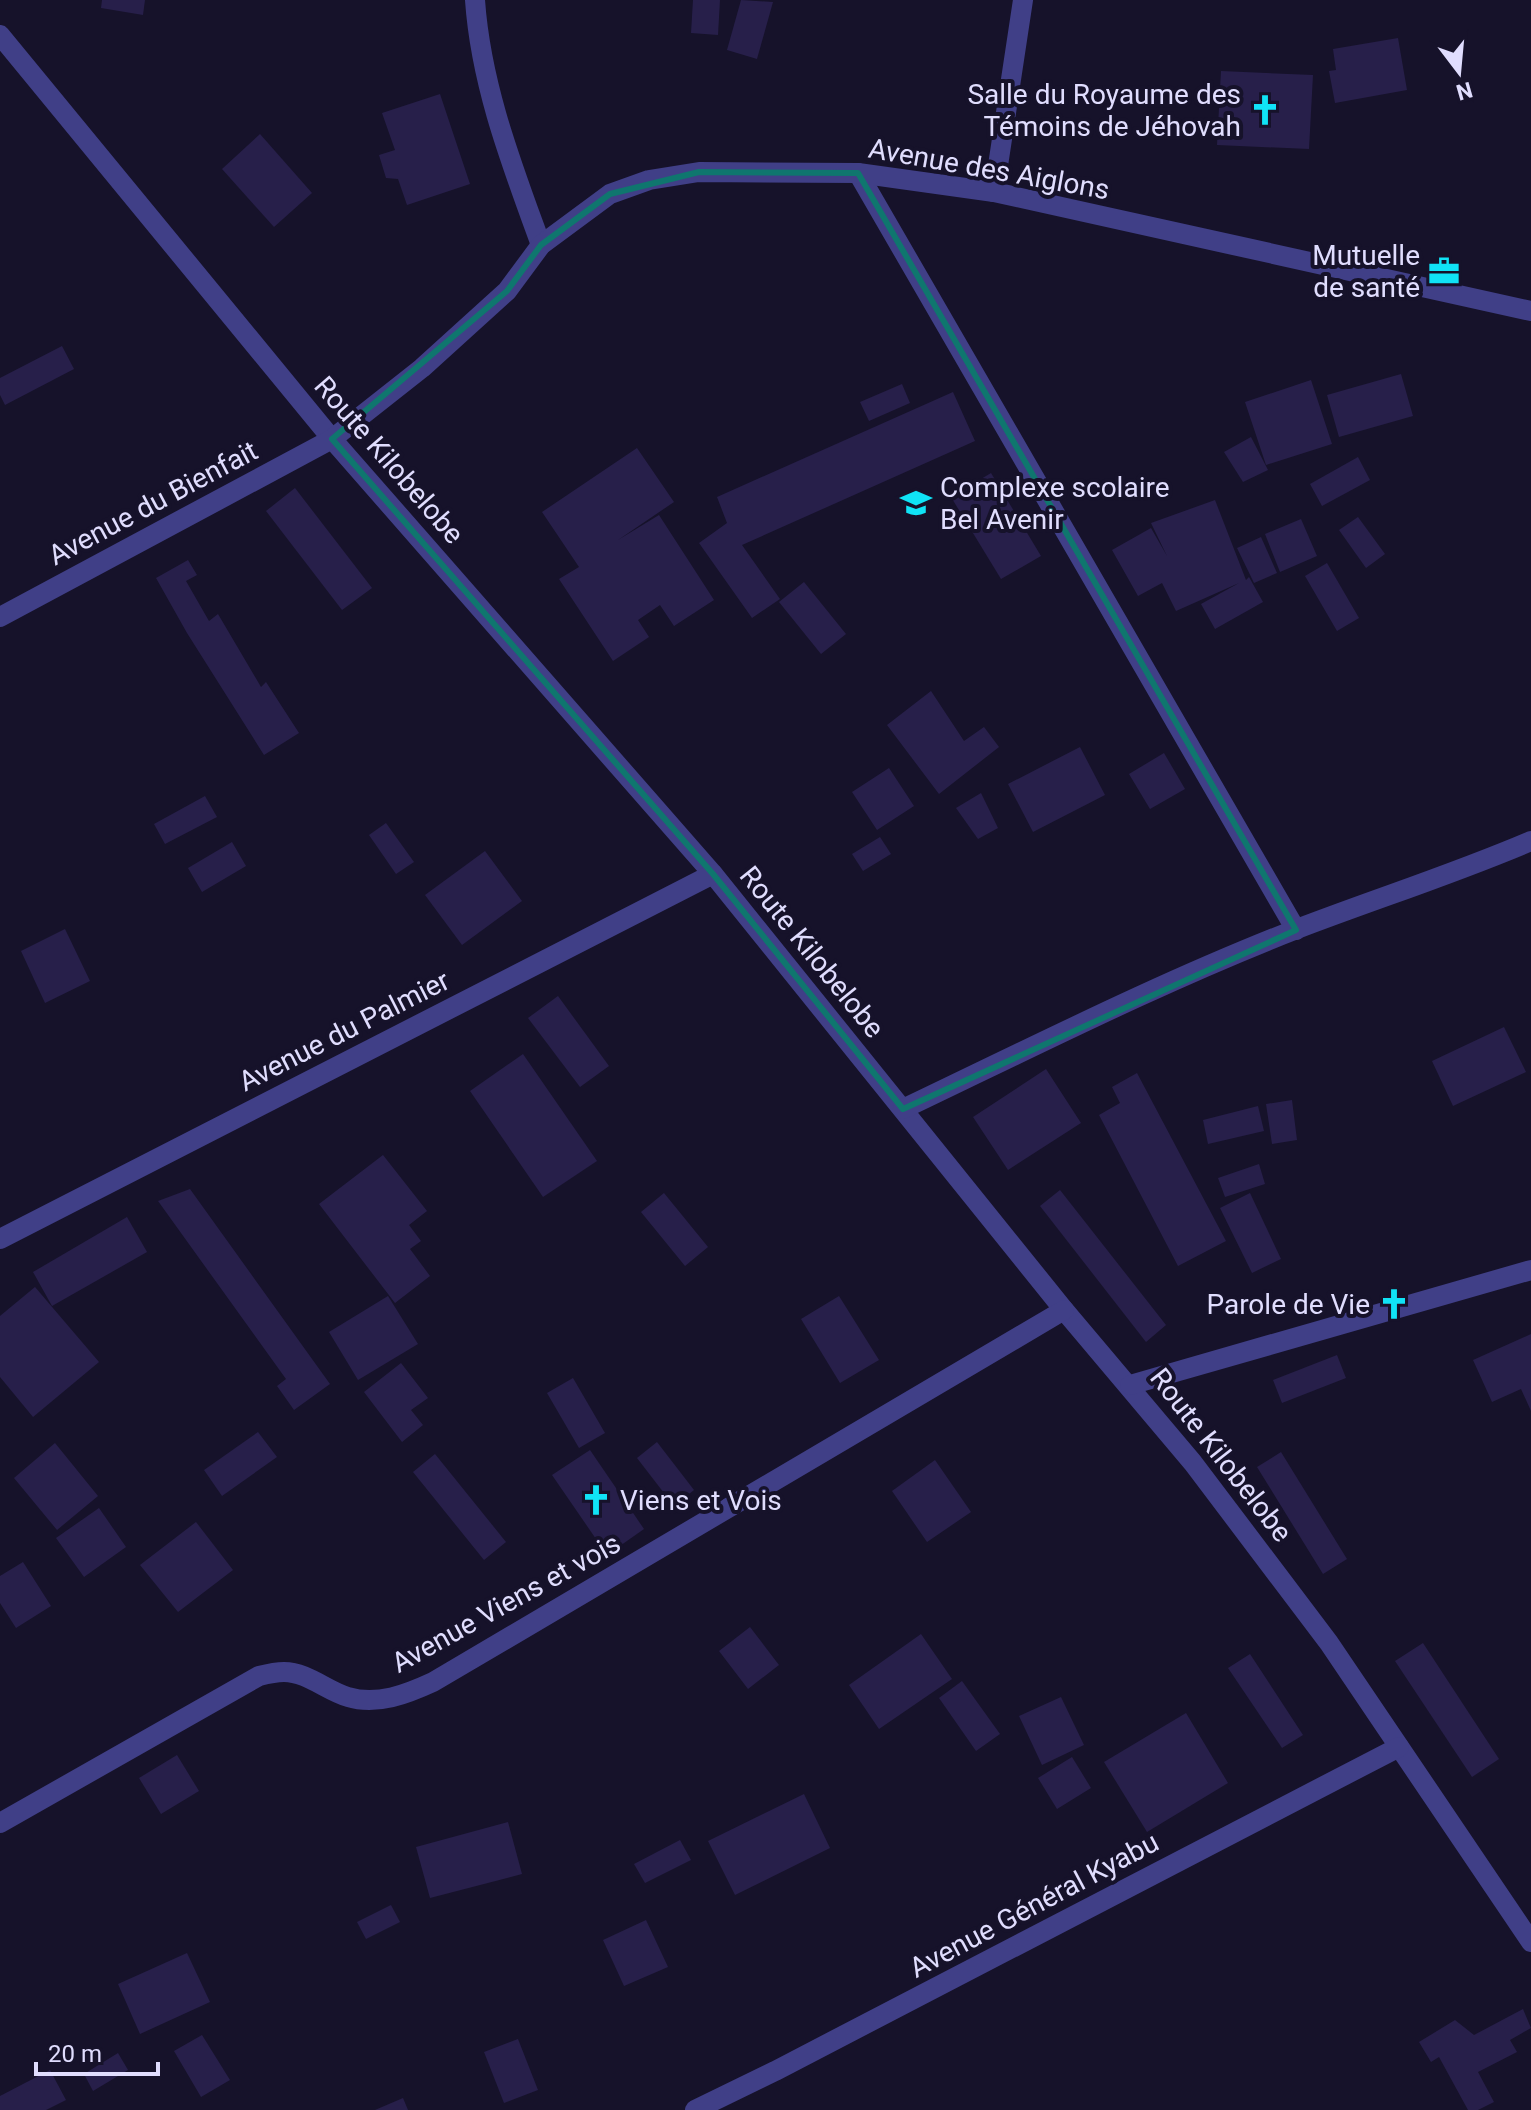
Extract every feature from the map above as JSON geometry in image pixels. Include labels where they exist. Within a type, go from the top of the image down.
[{"type":"street","points":[[475,0],[488,87],[499,128],[541,245]]},
{"type":"street","points":[[994,192],[1023,0]]},
{"type":"street","name":"Route Kilobelobe","points":[[0,35],[332,439],[713,874],[1064,1310],[1130,1385],[1279,1574],[1329,1643],[1531,1942]]},
{"type":"street","name":"Avenue des Aiglons","points":[[332,439],[422,368],[507,291],[541,245],[610,194],[649,180],[699,172],[858,173],[994,192],[1531,311]]},
{"type":"street","points":[[858,173],[1296,930]]},
{"type":"street","name":"Avenue du Bienfait","points":[[0,617],[332,439]]},
{"type":"street","points":[[903,1109],[1098,1016],[1296,930],[1482,863],[1531,841]]},
{"type":"street","name":"Avenue du Palmier","points":[[0,1239],[713,874]]},
{"type":"street","points":[[1130,1385],[1531,1270]]},
{"type":"street","name":"Avenue Viens et vois","points":[[0,1823],[259,1676],[286,1672],[315,1681],[348,1697],[376,1700],[407,1694],[433,1682],[1064,1310]]},
{"type":"street","name":"Avenue Général Kyabu","points":[[695,2110],[1399,1747]]},
{"type":"highlighted area","points":[[699,172],[858,173],[1296,930],[903,1109],[713,874],[332,439],[507,291],[541,245],[610,194]]},
{"type":"building","points":[[102,0],[145,0],[143,15],[101,8]]},
{"type":"building","points":[[693,0],[720,0],[718,35],[691,33]]},
{"type":"building","points":[[741,0],[773,2],[757,59],[727,50]]},
{"type":"building","points":[[1398,38],[1407,90],[1335,103],[1329,71],[1336,70],[1333,49]]},
{"type":"building","name":"Salle du Royaume des Témoins de Jéhovah","points":[[1221,71],[1313,75],[1309,149],[1217,145]]},
{"type":"building","points":[[440,94],[470,184],[407,205],[398,179],[386,178],[379,155],[395,150],[382,113]]},
{"type":"building","points":[[260,134],[312,193],[274,227],[222,169]]},
{"type":"building","points":[[62,346],[74,369],[5,405],[0,395],[0,378]]},
{"type":"building","points":[[1401,374],[1413,416],[1339,437],[1327,395]]},
{"type":"building","points":[[1311,380],[1332,444],[1266,465],[1245,402]]},
{"type":"building","points":[[902,384],[910,403],[869,421],[860,402]]},
{"type":"building","points":[[953,392],[975,441],[742,545],[780,599],[752,618],[699,543],[727,523],[717,497]]},
{"type":"building","points":[[1251,437],[1268,470],[1243,482],[1224,452]]},
{"type":"building","points":[[637,448],[674,502],[618,540],[659,515],[714,600],[674,626],[660,605],[638,620],[649,637],[613,661],[559,579],[579,567],[542,512]]},
{"type":"building","points":[[1358,457],[1370,480],[1322,506],[1310,484]]},
{"type":"building","points":[[991,473],[1041,556],[1001,579],[951,497]]},
{"type":"building","points":[[295,488],[372,588],[342,610],[266,511]]},
{"type":"building","points":[[1215,500],[1246,580],[1249,577],[1263,602],[1215,629],[1201,604],[1239,583],[1176,611],[1162,583],[1138,596],[1112,550],[1151,528],[1167,556],[1151,523]]},
{"type":"building","points":[[1358,517],[1385,554],[1366,568],[1339,530]]},
{"type":"building","points":[[1301,519],[1317,556],[1280,572],[1265,534]]},
{"type":"building","points":[[1261,537],[1277,573],[1254,583],[1237,548]]},
{"type":"building","points":[[188,560],[197,575],[186,581],[209,621],[218,614],[261,687],[266,682],[299,733],[264,755],[156,578]]},
{"type":"building","points":[[1327,563],[1359,618],[1337,631],[1305,576]]},
{"type":"building","points":[[804,582],[846,634],[821,654],[779,602]]},
{"type":"building","points":[[931,691],[964,741],[984,727],[999,747],[939,794],[887,725]]},
{"type":"building","points":[[1080,747],[1105,795],[1033,832],[1008,784]]},
{"type":"building","points":[[1164,753],[1185,789],[1150,809],[1129,774]]},
{"type":"building","points":[[889,768],[914,806],[877,830],[852,792]]},
{"type":"building","points":[[981,793],[998,828],[978,839],[956,808]]},
{"type":"building","points":[[205,796],[217,817],[165,844],[154,824]]},
{"type":"building","points":[[386,823],[414,862],[396,874],[369,835]]},
{"type":"building","points":[[880,837],[891,854],[863,871],[852,854]]},
{"type":"building","points":[[232,842],[246,866],[202,892],[188,868]]},
{"type":"building","points":[[485,851],[522,901],[462,945],[425,895]]},
{"type":"building","points":[[65,929],[90,981],[45,1003],[21,951]]},
{"type":"building","points":[[558,996],[609,1066],[580,1087],[528,1018]]},
{"type":"building","points":[[1504,1027],[1526,1072],[1453,1106],[1432,1061]]},
{"type":"building","points":[[523,1054],[597,1161],[543,1197],[470,1091]]},
{"type":"building","points":[[1046,1069],[1081,1123],[1008,1170],[973,1117]]},
{"type":"building","points":[[1137,1073],[1226,1241],[1178,1266],[1099,1115],[1120,1103],[1112,1087]]},
{"type":"building","points":[[1292,1100],[1297,1140],[1272,1144],[1266,1104]]},
{"type":"building","points":[[1258,1106],[1264,1131],[1208,1144],[1203,1120]]},
{"type":"building","points":[[383,1155],[427,1211],[409,1225],[421,1241],[410,1249],[430,1276],[395,1303],[319,1204]]},
{"type":"building","points":[[1259,1164],[1265,1184],[1225,1197],[1218,1178]]},
{"type":"building","points":[[190,1189],[330,1384],[294,1410],[277,1386],[286,1379],[158,1201]]},
{"type":"building","points":[[1060,1190],[1166,1325],[1146,1342],[1040,1206]]},
{"type":"building","points":[[664,1193],[708,1247],[685,1266],[641,1212]]},
{"type":"building","points":[[1250,1193],[1281,1259],[1252,1273],[1220,1208]]},
{"type":"building","points":[[127,1217],[147,1252],[52,1306],[33,1272]]},
{"type":"building","points":[[35,1287],[99,1362],[33,1417],[0,1377],[0,1316]]},
{"type":"building","points":[[388,1296],[418,1344],[358,1380],[329,1332]]},
{"type":"building","points":[[839,1296],[879,1360],[840,1383],[801,1319]]},
{"type":"building","points":[[1531,1334],[1531,1411],[1521,1389],[1492,1402],[1473,1360]]},
{"type":"building","points":[[1337,1355],[1346,1378],[1282,1403],[1273,1380]]},
{"type":"building","points":[[401,1363],[428,1398],[411,1410],[423,1425],[402,1442],[364,1392]]},
{"type":"building","points":[[573,1378],[605,1433],[579,1448],[547,1393]]},
{"type":"building","points":[[258,1432],[277,1457],[222,1496],[204,1470]]},
{"type":"building","points":[[657,1442],[694,1490],[674,1506],[637,1458]]},
{"type":"building","points":[[55,1443],[98,1496],[57,1530],[14,1478]]},
{"type":"building","points":[[590,1450],[644,1529],[607,1555],[552,1475]]},
{"type":"building","points":[[1281,1452],[1347,1559],[1323,1574],[1257,1467]]},
{"type":"building","points":[[435,1454],[506,1542],[484,1560],[413,1472]]},
{"type":"building","points":[[935,1460],[971,1512],[927,1542],[892,1491]]},
{"type":"building","points":[[99,1508],[126,1547],[84,1577],[56,1538]]},
{"type":"building","points":[[196,1522],[233,1570],[178,1612],[140,1565]]},
{"type":"building","points":[[23,1562],[51,1606],[16,1628],[0,1603],[0,1576]]},
{"type":"building","points":[[750,1627],[779,1665],[748,1689],[719,1651]]},
{"type":"building","points":[[921,1634],[952,1679],[879,1729],[849,1685]]},
{"type":"building","points":[[1423,1643],[1499,1759],[1472,1777],[1395,1661]]},
{"type":"building","points":[[1250,1654],[1303,1735],[1282,1748],[1228,1668]]},
{"type":"building","points":[[962,1681],[1000,1734],[976,1751],[939,1698]]},
{"type":"building","points":[[1061,1697],[1084,1745],[1042,1765],[1019,1716]]},
{"type":"building","points":[[1186,1713],[1228,1783],[1147,1832],[1104,1762]]},
{"type":"building","points":[[177,1755],[199,1791],[161,1814],[139,1778]]},
{"type":"building","points":[[1072,1757],[1091,1788],[1057,1809],[1038,1778]]},
{"type":"building","points":[[804,1794],[830,1848],[735,1895],[708,1841]]},
{"type":"building","points":[[508,1822],[522,1874],[430,1898],[416,1847]]},
{"type":"building","points":[[680,1840],[691,1860],[645,1883],[634,1864]]},
{"type":"building","points":[[391,1905],[400,1922],[366,1939],[357,1922]]},
{"type":"building","points":[[646,1920],[668,1967],[624,1986],[603,1940]]},
{"type":"building","points":[[187,1953],[210,2002],[140,2034],[118,1984]]},
{"type":"building","points":[[1523,2009],[1531,2028],[1510,2040],[1517,2052],[1478,2072],[1494,2102],[1478,2110],[1468,2110],[1439,2057],[1431,2062],[1419,2042],[1455,2020],[1474,2035]]},
{"type":"building","points":[[202,2035],[230,2080],[201,2097],[174,2051]]},
{"type":"building","points":[[518,2039],[538,2090],[504,2103],[484,2052]]},
{"type":"building","points":[[118,2053],[128,2070],[93,2091],[84,2074]]},
{"type":"building","points":[[50,2070],[66,2100],[46,2110],[0,2110],[0,2096]]},
{"type":"building","points":[[403,2098],[408,2110],[375,2110]]},
{"type":"place","name":"Salle du Royaume des Témoins de Jéhovah","points":[[1265,110]]},
{"type":"place","name":"Mutuelle de santé","points":[[1444,271]]},
{"type":"place","name":"Complexe scolaire Bel Avenir","points":[[916,503]]},
{"type":"place","name":"Parole de Vie","points":[[1394,1304]]},
{"type":"place","name":"Viens et Vois","points":[[596,1500]]}]
